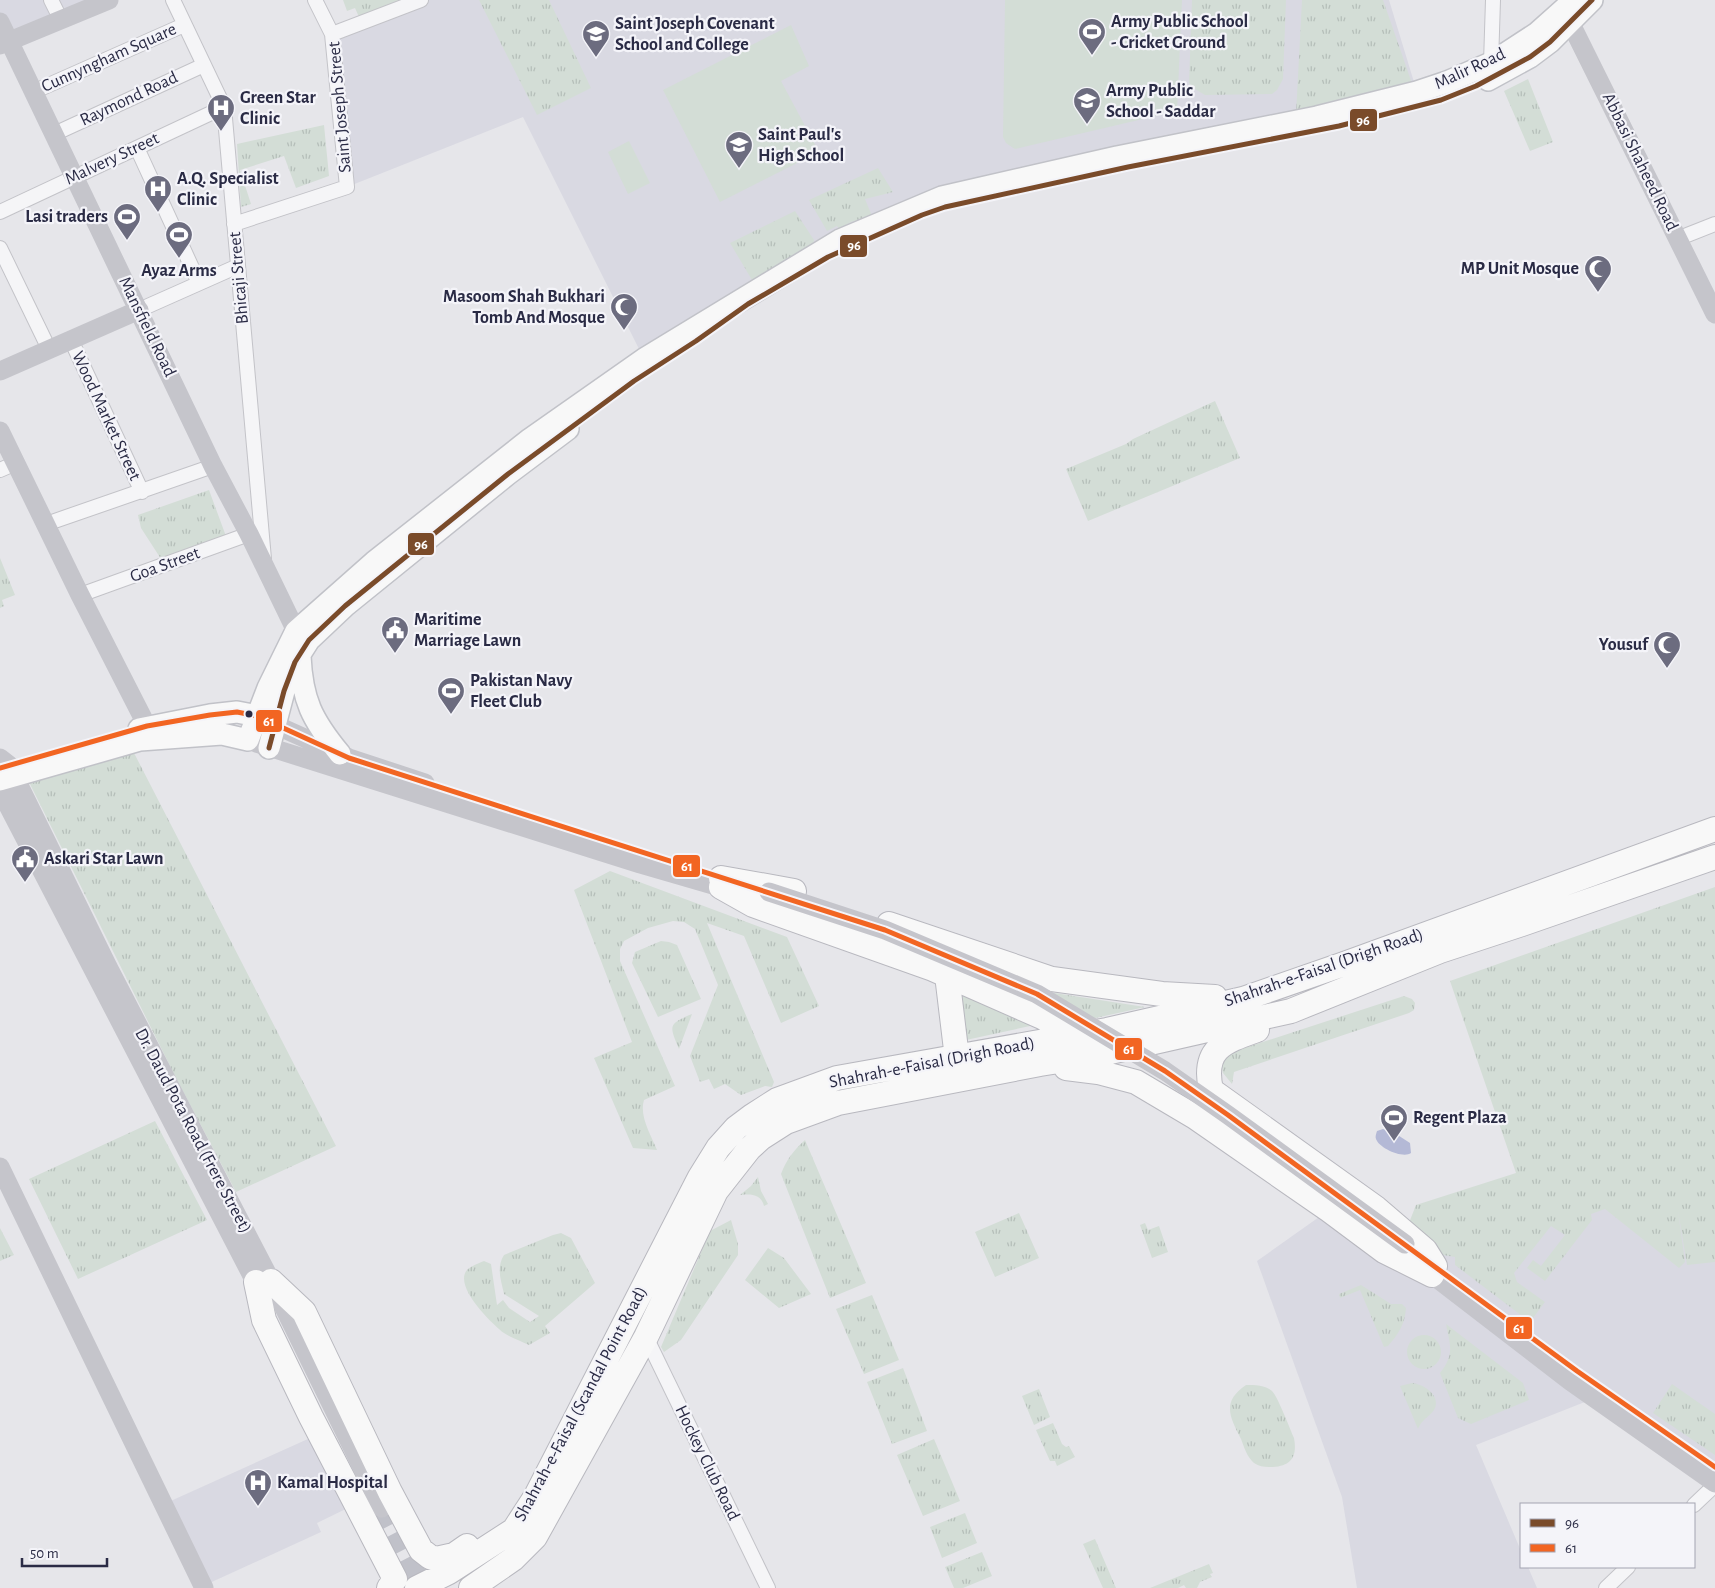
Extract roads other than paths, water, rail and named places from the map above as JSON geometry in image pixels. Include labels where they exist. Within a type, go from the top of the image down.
[{"type":"highway","name":"Shahrah-e-Faisal (Drigh Road)","points":[[708,1184],[718,1148],[736,1128],[777,1100],[837,1078],[957,1058],[1076,1035],[1243,999],[1715,829]]},
{"type":"highway","name":"Shahrah-e-Faisal (Drigh Road)","points":[[708,1184],[761,1138],[786,1122],[838,1103],[1040,1064],[1097,1055],[1291,1011],[1440,951],[1715,857]]},
{"type":"highway","points":[[721,883],[753,905],[947,975],[1042,1017],[1076,1035]]},
{"type":"highway","points":[[721,883],[790,890],[1052,979],[1162,994],[1243,999]]},
{"type":"highway","points":[[947,975],[957,1058]]},
{"type":"highway","points":[[1042,976],[1042,1017]]},
{"type":"highway","points":[[1291,1011],[1270,1025],[1239,1036],[1218,1048],[1209,1061],[1211,1090],[1376,1208],[1425,1250],[1433,1270]]},
{"type":"highway","points":[[1040,1064],[1098,1072],[1136,1082],[1195,1117],[1329,1210],[1384,1251],[1433,1270]]},
{"type":"highway","name":"Shahrah-e-Faisal (Scandal Point Road)","points":[[471,1588],[513,1558],[535,1537],[646,1337],[708,1184]]},
{"type":"highway","name":"Shahrah-e-Faisal (Scandal Point Road)","points":[[417,1588],[449,1572],[514,1530],[536,1496],[708,1184]]},
{"type":"highway","points":[[263,1281],[304,1312],[390,1492],[421,1550],[436,1559],[454,1555],[536,1496]]},
{"type":"highway","points":[[263,1281],[264,1320],[392,1583],[417,1580],[430,1571],[436,1559]]},
{"type":"main road","points":[[4,43],[109,0]]},
{"type":"main road","name":"Malir Road","points":[[269,748],[266,720],[268,688],[296,631],[374,562],[530,439],[644,359],[840,240],[942,197],[1054,171],[1316,117],[1389,100],[1446,82],[1491,63],[1570,11],[1592,0]]},
{"type":"main road","name":"Malir Road","points":[[248,740],[266,720],[284,691],[300,653],[309,640],[345,606],[508,474],[634,381],[696,341],[748,304],[828,258],[922,215],[945,207],[1128,167],[1339,126],[1440,100],[1476,86],[1530,57],[1550,42],[1570,11]]},
{"type":"main road","name":"Abbasi Shaheed Road","points":[[1570,11],[1677,239],[1715,314]]},
{"type":"main road","name":"Mansfield Road","points":[[0,22],[4,43],[33,92],[54,134],[213,466],[249,534],[296,631]]},
{"type":"main road","points":[[0,371],[139,310]]},
{"type":"main road","points":[[0,431],[8,467],[46,524],[147,726]]},
{"type":"main road","points":[[300,653],[301,679],[308,705],[320,727],[340,754]]},
{"type":"main road","points":[[4,773],[147,726],[237,712],[266,720],[340,754],[721,883],[885,930],[1037,994],[1165,1071],[1228,1115],[1433,1270],[1715,1467]]},
{"type":"main road","points":[[4,773],[140,740],[222,734],[248,740],[640,864],[721,883]]},
{"type":"main road","name":"Dr. Daud Pota Road (Frere Street)","points":[[4,773],[102,971],[263,1281],[378,1510]]},
{"type":"main road","points":[[0,1167],[204,1588]]},
{"type":"main road","points":[[1433,1270],[1570,1381],[1715,1484]]},
{"type":"street","points":[[52,0],[61,20]]},
{"type":"street","name":"Bhicaji Street","points":[[174,0],[224,107],[265,567]]},
{"type":"street","points":[[315,0],[332,34]]},
{"type":"street","name":"Saint Joseph Street","points":[[234,224],[347,187],[332,34],[421,0]]},
{"type":"street","points":[[1491,63],[1493,0]]},
{"type":"street","name":"Cunnyngham Square","points":[[33,92],[184,24]]},
{"type":"street","name":"Raymond Road","points":[[54,134],[204,65]]},
{"type":"street","name":"Malvery Street","points":[[0,212],[224,107]]},
{"type":"street","points":[[136,148],[199,283]]},
{"type":"street","points":[[1677,239],[1715,224]]},
{"type":"street","name":"Wood Market Street","points":[[0,248],[49,349]]},
{"type":"street","points":[[139,310],[238,266]]},
{"type":"street","name":"Wood Market Street","points":[[71,340],[142,492]]},
{"type":"street","points":[[46,524],[213,466]]},
{"type":"street","name":"Goa Street","points":[[80,595],[249,534]]},
{"type":"street","name":"Hockey Club Road","points":[[646,1337],[768,1588]]},
{"type":"street","points":[[1695,1504],[1715,1484]]},
{"type":"street","points":[[1606,1588],[1627,1568]]},
{"type":"water","name":"Regent Plaza","points":[[1383,1129],[1393,1132],[1410,1143],[1411,1153],[1397,1154],[1382,1146],[1376,1139],[1376,1136],[1377,1131]]},
{"type":"tunnel","points":[[382,1508],[424,1588]]},
{"type":"place","name":"Army Public School - Cricket Ground","points":[[1092,56]]},
{"type":"place","name":"Saint Joseph Covenant School and College","points":[[596,58]]},
{"type":"place","name":"Army Public School - Saddar","points":[[1087,125]]},
{"type":"place","name":"Green Star Clinic","points":[[221,132]]},
{"type":"place","name":"Saint Paul's High School","points":[[739,169]]},
{"type":"place","name":"A.Q. Specialist Clinic","points":[[158,213]]},
{"type":"place","name":"Lasi traders","points":[[127,241]]},
{"type":"place","name":"Ayaz Arms","points":[[179,259]]},
{"type":"place","name":"MP Unit Mosque","points":[[1598,293]]},
{"type":"place","name":"Masoom Shah Bukhari Tomb And Mosque","points":[[624,331]]},
{"type":"place","name":"Maritime Marriage Lawn","points":[[395,654]]},
{"type":"place","name":"Yousuf","points":[[1667,669]]},
{"type":"place","name":"Pakistan Navy Fleet Club","points":[[451,715]]},
{"type":"place","name":"Askari Star Lawn","points":[[25,883]]},
{"type":"place","name":"Regent Plaza","points":[[1394,1142]]},
{"type":"place","name":"Kamal Hospital","points":[[258,1507]]}]
